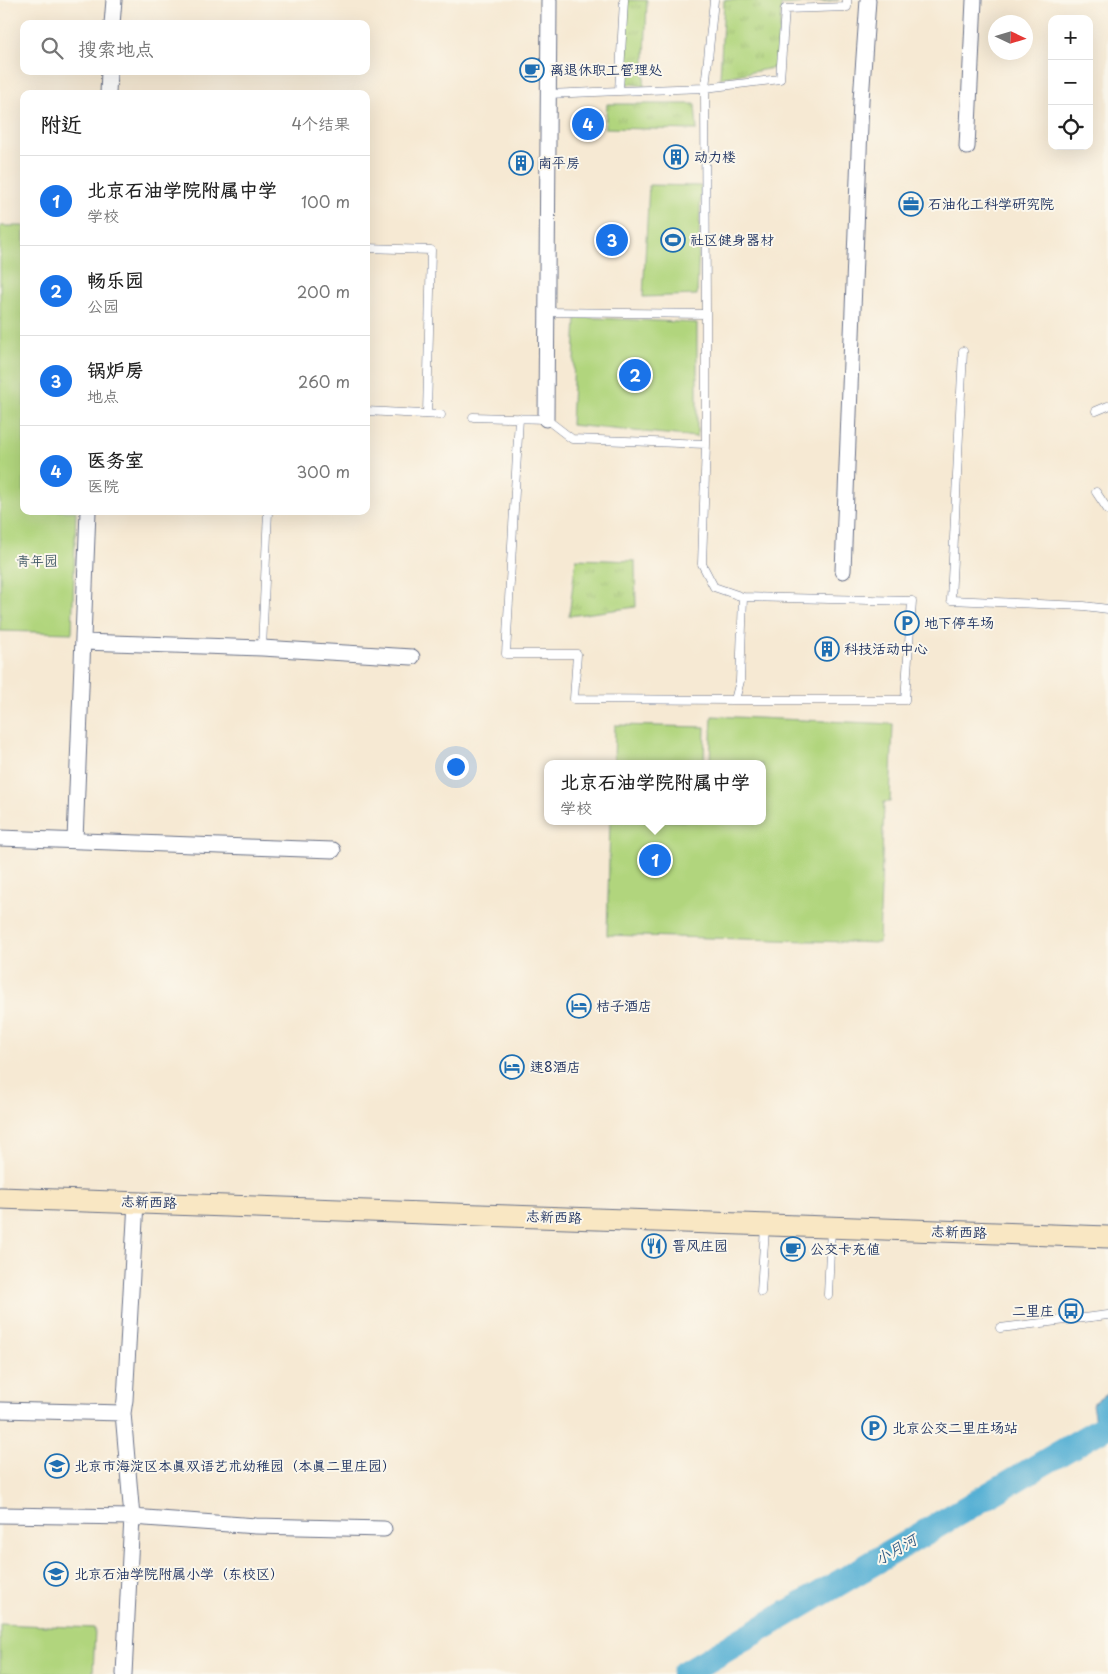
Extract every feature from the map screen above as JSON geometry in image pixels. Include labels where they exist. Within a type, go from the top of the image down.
[{"type":"street","points":[[112,20],[114,0]]},
{"type":"street","points":[[546,419],[549,0]]},
{"type":"street","points":[[843,571],[861,100],[868,0]]},
{"type":"street","points":[[967,148],[974,0]]},
{"type":"street","points":[[108,90],[109,75]]},
{"type":"street","points":[[74,840],[88,515]]},
{"type":"street","points":[[83,642],[262,648],[412,658]]},
{"type":"street","points":[[0,838],[333,850]]},
{"type":"street","name":"志新西路","points":[[0,1198],[1108,1237]]},
{"type":"street","points":[[124,1674],[132,1517],[123,1413],[136,1202]]},
{"type":"street","points":[[0,1410],[123,1413]]},
{"type":"street","points":[[0,1515],[132,1517],[256,1526],[384,1529]]},
{"type":"lane","points":[[618,91],[624,0]]},
{"type":"lane","points":[[519,418],[506,654],[577,654],[574,699],[905,700],[912,602],[742,597],[714,587],[702,564],[706,444],[705,88],[714,0]]},
{"type":"lane","points":[[548,94],[705,88],[780,79],[785,9],[846,7],[847,0]]},
{"type":"lane","points":[[370,248],[431,250],[427,414]]},
{"type":"lane","points":[[547,312],[706,314]]},
{"type":"lane","points":[[963,351],[951,600],[1084,606],[1108,609]]},
{"type":"lane","points":[[1096,411],[1108,406]]},
{"type":"lane","points":[[370,411],[441,415]]},
{"type":"lane","points":[[473,417],[546,419],[572,438],[706,444]]},
{"type":"lane","points":[[1096,492],[1108,510]]},
{"type":"lane","points":[[262,648],[268,515]]},
{"type":"lane","points":[[735,700],[740,682],[742,597]]},
{"type":"lane","points":[[762,1292],[765,1224]]},
{"type":"lane","points":[[828,1295],[831,1226]]},
{"type":"lane","points":[[1000,1328],[1108,1315]]},
{"type":"green space","points":[[624,0],[647,0],[644,86],[623,83]]},
{"type":"green space","points":[[724,0],[839,0],[781,5],[778,67],[720,78]]},
{"type":"green space","points":[[607,104],[695,104],[697,130],[605,128]]},
{"type":"green space","name":"社区健身器材","points":[[649,185],[701,186],[697,295],[643,297]]},
{"type":"green space","name":"青年园","points":[[0,226],[20,226],[20,515],[76,515],[72,633],[0,631]]},
{"type":"green space","points":[[576,317],[697,323],[697,437],[571,425]]},
{"type":"green space","points":[[576,559],[635,561],[636,607],[569,616]]},
{"type":"green space","points":[[712,716],[893,724],[890,802],[884,802],[879,943],[607,935],[610,825],[766,825],[766,760],[710,760]]},
{"type":"green space","points":[[615,725],[705,727],[704,760],[614,760]]},
{"type":"green space","points":[[0,1624],[95,1628],[93,1674],[0,1674]]},
{"type":"water","points":[[1108,1393],[1108,1434],[1098,1441],[1092,1404]]},
{"type":"waterway","name":"小月河","points":[[684,1674],[1108,1425]]},
{"type":"place","name":"离退休职工管理处","points":[[532,70]]},
{"type":"place","name":"医务室","points":[[588,124]]},
{"type":"place","name":"动力楼","points":[[676,157]]},
{"type":"place","name":"南平房","points":[[521,163]]},
{"type":"place","name":"石油化工科学研究院","points":[[911,204]]},
{"type":"place","name":"锅炉房","points":[[612,240]]},
{"type":"place","name":"社区健身器材","points":[[673,240]]},
{"type":"place","name":"畅乐园","points":[[635,375]]},
{"type":"place","name":"地下停车场","points":[[907,623]]},
{"type":"place","name":"科技活动中心","points":[[827,649]]},
{"type":"place","name":"北京石油学院附属中学","points":[[655,860]]},
{"type":"place","name":"桔子酒店","points":[[579,1006]]},
{"type":"place","name":"速8酒店","points":[[512,1067]]},
{"type":"place","name":"晋风庄园","points":[[654,1246]]},
{"type":"place","name":"公交卡充值","points":[[793,1249]]},
{"type":"place","name":"二里庄","points":[[1071,1311]]},
{"type":"place","name":"北京公交二里庄场站","points":[[874,1428]]},
{"type":"place","name":"北京市海淀区本真双语艺术幼稚园（本真二里庄园）","points":[[57,1466]]},
{"type":"place","name":"北京石油学院附属小学（东校区）","points":[[56,1574]]}]
